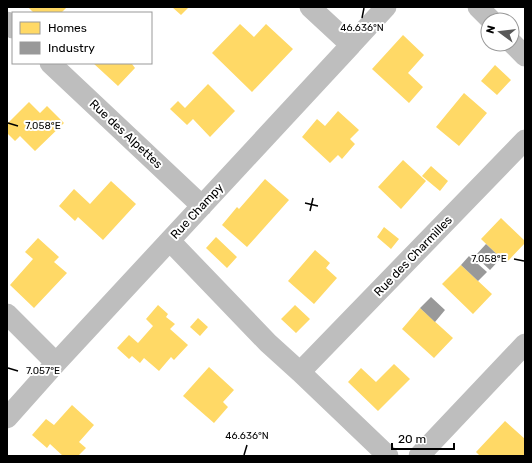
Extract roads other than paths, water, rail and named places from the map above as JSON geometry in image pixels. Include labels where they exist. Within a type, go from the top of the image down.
[{"type":"street","points":[[310,7],[351,45]]},
{"type":"street","name":"Rue Champy","points":[[7,418],[56,362],[386,7]]},
{"type":"street","name":"Rue des Alpettes","points":[[51,64],[202,206]]},
{"type":"street","name":"Rue des Charmilles","points":[[300,372],[525,140]]},
{"type":"street","points":[[170,241],[268,343],[388,456]]},
{"type":"street","points":[[7,314],[56,362]]},
{"type":"street","points":[[419,456],[525,344]]}]
